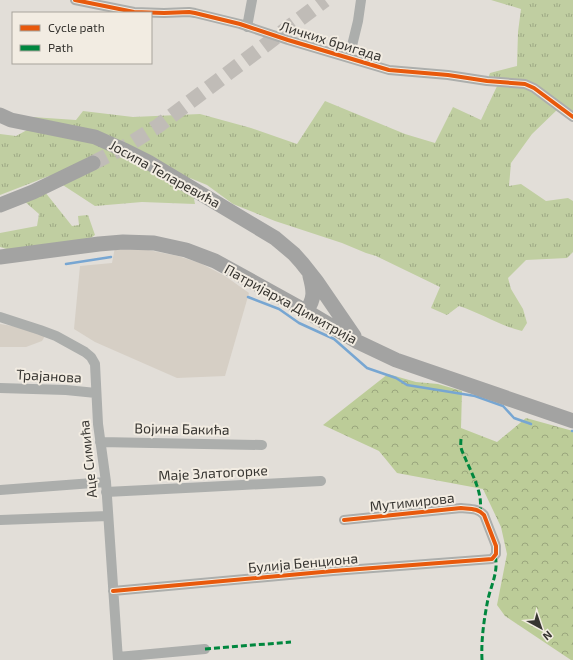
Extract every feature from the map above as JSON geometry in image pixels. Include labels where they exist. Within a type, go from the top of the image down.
[{"type":"main road","name":"Јосипа Теларевића","points":[[0,115],[11,120],[95,137],[148,162],[275,238],[294,254],[324,292],[358,342]]},
{"type":"main road","points":[[0,205],[33,192],[94,163]]},
{"type":"main road","name":"Патријарха Димитрија","points":[[0,257],[123,242],[154,243],[186,250],[215,261],[358,342],[396,360],[573,421]]},
{"type":"main road","name":"Јосипа Теларевића","points":[[309,273],[313,286],[309,313]]},
{"type":"main road","points":[[309,313],[319,310],[323,302],[324,292]]},
{"type":"street","name":"Личких бригада","points":[[75,0],[99,9],[134,12]]},
{"type":"street","points":[[247,27],[252,0]]},
{"type":"street","points":[[349,58],[358,22],[361,0]]},
{"type":"street","name":"Личких бригада","points":[[152,13],[190,12],[247,27],[389,70],[525,84],[534,88],[573,117]]},
{"type":"street","name":"Аце Симића","points":[[0,317],[56,336],[86,352],[95,364],[98,424],[106,487],[118,658]]},
{"type":"street","name":"Трајанова","points":[[0,388],[66,390],[96,394]]},
{"type":"street","name":"Војина Бакића","points":[[100,442],[262,445]]},
{"type":"street","name":"Маје Златогорке","points":[[0,490],[106,487],[205,488],[322,481]]},
{"type":"street","name":"Мутимирова","points":[[344,520],[461,508],[476,509],[484,516],[496,546],[495,556]]},
{"type":"street","points":[[0,520],[108,516]]},
{"type":"street","name":"Булија Бенциона","points":[[113,592],[333,571],[492,559],[495,556]]},
{"type":"street","points":[[118,658],[205,649]]},
{"type":"shaded area","points":[[115,247],[138,248],[178,256],[200,263],[225,276],[249,293],[225,376],[177,378],[95,342],[74,329],[80,266],[112,263]]},
{"type":"shaded area","points":[[0,324],[46,334],[42,341],[26,347],[0,347]]},
{"type":"green space","points":[[491,0],[573,0],[573,117],[560,107],[532,134],[511,163],[509,186],[521,184],[546,201],[568,198],[573,201],[573,252],[567,258],[526,260],[508,278],[511,289],[523,309],[527,323],[522,331],[506,326],[459,306],[447,315],[431,308],[440,287],[376,256],[275,221],[233,204],[207,185],[190,178],[195,204],[142,202],[95,206],[49,176],[0,195],[0,134],[16,136],[27,130],[32,117],[76,120],[83,111],[133,117],[200,114],[251,128],[297,144],[325,101],[405,134],[435,143],[453,107],[481,120],[499,82],[487,81],[490,73],[517,66],[518,32],[521,9]]},
{"type":"green space","points":[[45,192],[72,226],[79,225],[78,216],[88,215],[95,235],[88,240],[13,251],[0,247],[0,233],[37,226],[39,214],[23,200]]},
{"type":"green space","points":[[388,374],[416,382],[438,384],[462,391],[461,428],[497,442],[526,418],[573,431],[573,660],[505,616],[497,605],[507,554],[501,527],[483,489],[397,473],[379,451],[323,425]]},
{"type":"waterway","points":[[66,264],[111,257]]},
{"type":"waterway","points":[[248,297],[279,309],[299,323],[334,339],[367,368],[396,378],[407,385],[475,396],[503,406],[514,418],[531,424]]},
{"type":"tunnel","points":[[93,163],[128,145],[158,126],[325,0]]},
{"type":"marked path","points":[[461,439],[462,450],[479,492],[481,505],[480,511]]},
{"type":"marked path","points":[[482,660],[484,622],[496,567],[495,556]]},
{"type":"marked path","points":[[205,649],[291,642]]},
{"type":"cycle path","points":[[75,0],[134,12]]},
{"type":"cycle path","points":[[152,13],[195,13],[240,24],[389,70],[525,84],[534,88],[573,117]]},
{"type":"cycle path","points":[[113,591],[333,571],[492,559],[496,554],[496,546],[484,515],[474,509],[461,508],[344,520]]}]
